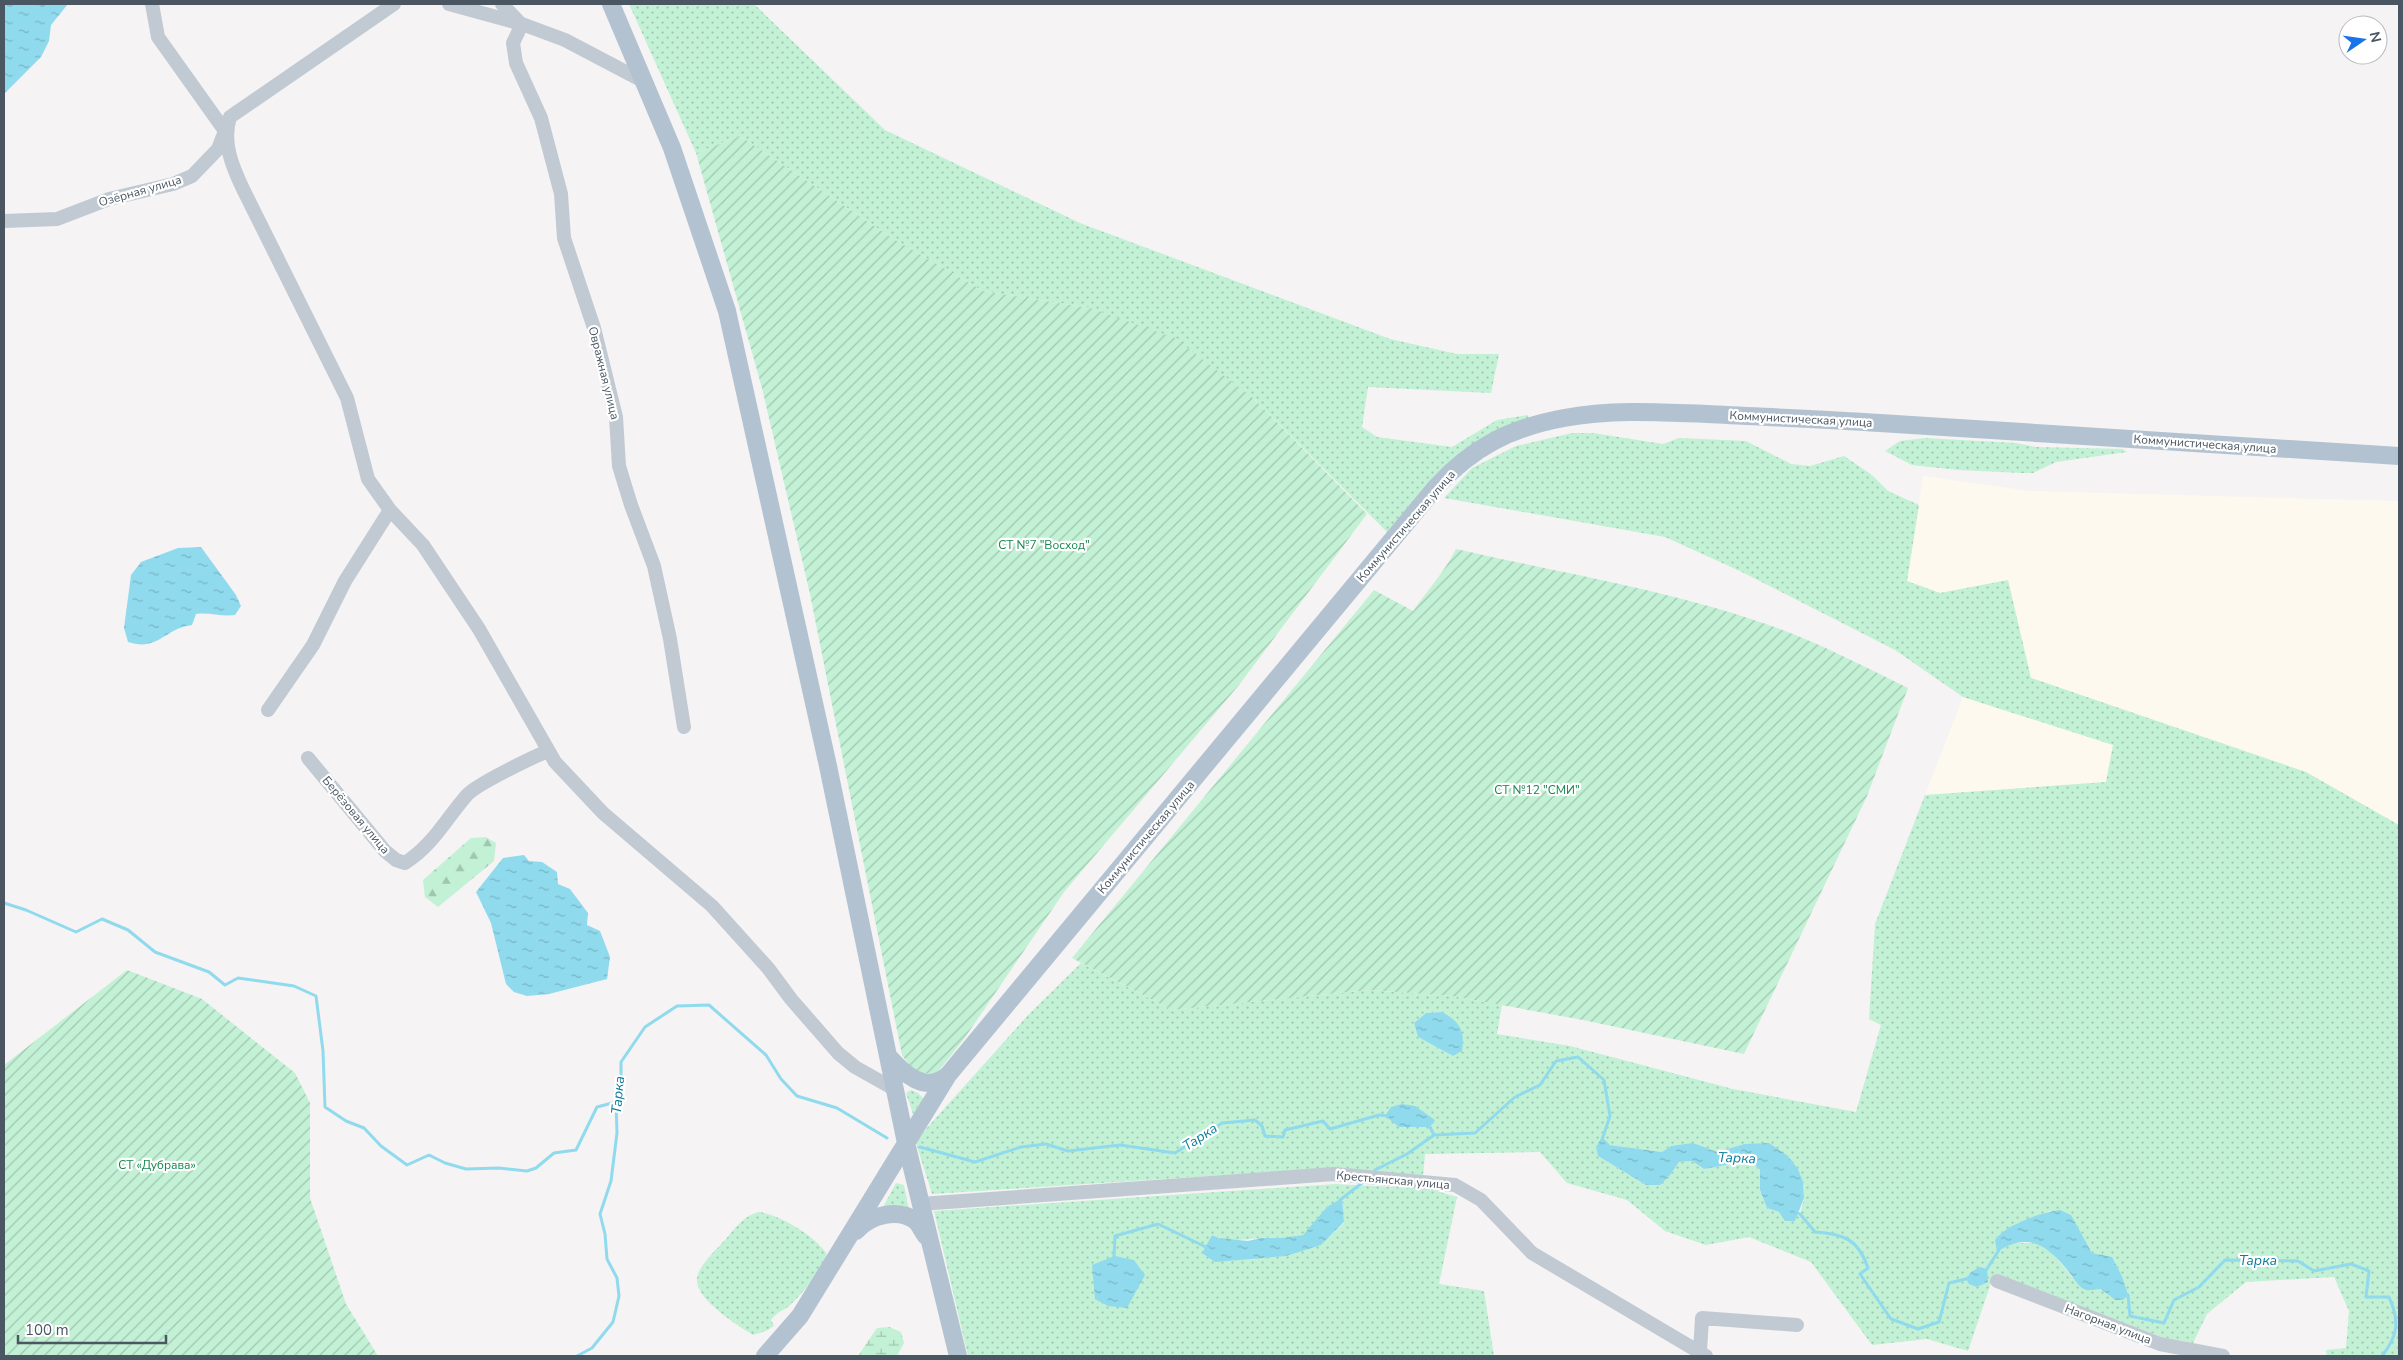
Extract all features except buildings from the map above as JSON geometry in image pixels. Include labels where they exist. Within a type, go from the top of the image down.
[{"type":"main road","points":[[611,4],[672,148],[726,310],[828,766],[894,1089],[906,1143],[928,1204],[928,1239],[958,1356]]},
{"type":"main road","name":"Коммунистическая улица","points":[[843,1247],[948,1075],[1436,487],[1467,458],[1500,438],[1534,425],[1564,418],[1619,412],[1662,412],[1810,418],[2399,456]]},
{"type":"main road","points":[[888,1056],[903,1072],[927,1084],[942,1081],[948,1075]]},
{"type":"main road","points":[[765,1356],[800,1316],[843,1247],[864,1222],[890,1214],[901,1215],[917,1222],[928,1239]]},
{"type":"street","points":[[152,4],[158,37],[225,131],[232,166],[347,398],[368,479],[390,510],[423,545],[479,629],[555,762],[603,813],[712,906],[768,968],[791,999],[838,1053],[855,1067],[894,1089]]},
{"type":"street","name":"Озёрная улица","points":[[4,221],[57,219],[109,199],[173,184],[192,176],[218,149],[230,117],[394,4]]},
{"type":"street","points":[[449,4],[522,24],[565,40],[643,81]]},
{"type":"street","points":[[502,4],[522,24]]},
{"type":"street","name":"Овражная улица","points":[[522,24],[514,43],[516,62],[540,118],[561,194],[564,238],[594,328],[616,417],[619,466],[630,505],[654,566],[670,639],[684,728]]},
{"type":"street","points":[[268,710],[313,645],[345,581],[390,510]]},
{"type":"street","name":"Берёзовая улица","points":[[308,758],[385,851],[396,860],[405,863],[421,852],[436,837],[468,793],[548,751]]},
{"type":"street","name":"Крестьянская улица","points":[[928,1204],[1334,1174],[1455,1186],[1481,1200],[1532,1253],[1703,1354]]},
{"type":"street","name":"Нагорная улица","points":[[1997,1281],[2159,1350],[2223,1356]]},
{"type":"street","points":[[1703,1354],[1702,1318],[1797,1325]]},
{"type":"shaded area","points":[[1923,476],[2031,491],[2399,501],[2399,825],[2306,772],[2031,678],[2008,580],[1940,593],[1907,581]]},
{"type":"shaded area","points":[[1963,697],[2113,745],[2106,782],[1925,795]]},
{"type":"green space","points":[[629,4],[754,4],[885,130],[1080,223],[1390,339],[1457,354],[1499,354],[1491,393],[1368,387],[1362,427],[1377,437],[1452,447],[1497,420],[1528,415],[1529,420],[1516,425],[1391,536],[1253,398],[1090,308],[983,291],[892,238],[740,136],[696,153]]},
{"type":"green space","name":"СТ №7 \"Восход\"","points":[[740,136],[892,238],[983,291],[1090,308],[1175,338],[1253,398],[1367,514],[1239,685],[1064,892],[964,1039],[937,1073],[915,1073],[902,1055],[810,594],[762,388],[696,153]]},
{"type":"green space","points":[[1572,433],[1593,433],[1663,444],[1679,438],[1746,441],[1791,464],[1810,466],[1844,456],[1872,475],[1888,491],[1919,505],[1907,581],[1940,593],[2008,580],[2031,678],[2306,772],[2399,825],[2399,1356],[2327,1356],[2326,1350],[2346,1348],[2349,1311],[2334,1277],[2246,1282],[2207,1314],[2193,1343],[2162,1337],[1994,1274],[1968,1351],[1927,1339],[1872,1345],[1811,1262],[1749,1237],[1706,1245],[1665,1231],[1627,1200],[1567,1183],[1540,1152],[1425,1154],[1423,1176],[1332,1168],[932,1194],[916,1143],[926,1129],[1028,1015],[1081,963],[1172,1010],[1369,990],[1452,996],[1502,1005],[1497,1034],[1570,1046],[1733,1089],[1856,1112],[1881,1025],[1869,1019],[1875,924],[1925,795],[2106,782],[2113,745],[1963,697],[1895,650],[1742,572],[1665,537],[1444,498],[1472,468],[1516,446]],"holes":[[[1442,1012],[1453,1056],[1418,1037],[1414,1023],[1426,1013]],[[1602,1138],[1610,1145],[1662,1152],[1671,1146],[1717,1152],[1744,1144],[1803,1182],[1804,1198],[1800,1214],[1779,1212],[1767,1208],[1760,1190],[1760,1170],[1755,1165],[1738,1163],[1704,1169],[1692,1161],[1679,1162],[1671,1174],[1646,1185],[1598,1156]],[[2050,1211],[2076,1226],[2092,1253],[2112,1258],[2122,1276],[2124,1284],[2115,1300],[2101,1289],[2085,1290],[2048,1248],[2034,1243],[2010,1243],[1998,1236],[2018,1223]]]},
{"type":"green space","points":[[1925,438],[2016,443],[2036,447],[2122,449],[2127,452],[2056,462],[2033,473],[2022,473],[1958,470],[1912,465],[1885,451],[1900,441]]},
{"type":"green space","name":"СТ №12 \"СМИ\"","points":[[1456,549],[1651,591],[1729,612],[1802,638],[1908,688],[1867,796],[1744,1054],[1583,1020],[1452,996],[1369,990],[1172,1010],[1072,958],[1374,590],[1413,611]]},
{"type":"green space","points":[[486,837],[496,843],[494,861],[438,907],[425,897],[423,880],[471,838]]},
{"type":"green space","name":"СТ «Дубрава»","points":[[127,970],[202,999],[295,1073],[310,1103],[310,1198],[346,1304],[378,1356],[4,1356],[4,1065]]},
{"type":"green space","points":[[911,1090],[918,1093],[924,1099],[913,1114],[906,1093]]},
{"type":"green space","points":[[896,1183],[904,1185],[909,1210],[882,1209]]},
{"type":"green space","points":[[1336,1184],[1430,1189],[1457,1197],[1439,1284],[1484,1291],[1494,1356],[968,1356],[934,1211]],"holes":[[[1342,1199],[1344,1223],[1321,1245],[1203,1253],[1212,1235],[1237,1240],[1297,1237],[1306,1232],[1329,1207]]]},
{"type":"green space","points":[[759,1212],[786,1221],[796,1227],[814,1240],[827,1254],[806,1289],[771,1320],[774,1326],[753,1335],[728,1319],[710,1303],[698,1287],[697,1279],[704,1264],[736,1228],[749,1216]]},
{"type":"green space","points":[[889,1327],[901,1332],[904,1343],[897,1356],[858,1356],[877,1328]]},
{"type":"water","points":[[4,4],[68,4],[51,25],[49,41],[41,57],[4,94]]},
{"type":"water","points":[[201,547],[236,595],[241,606],[235,615],[196,614],[192,625],[175,630],[154,642],[138,644],[128,642],[124,628],[131,575],[141,562],[178,548]]},
{"type":"water","points":[[524,855],[529,861],[542,862],[557,872],[558,884],[570,889],[588,913],[587,925],[600,931],[610,957],[607,979],[549,994],[527,996],[514,992],[506,984],[491,923],[476,892],[503,858]]},
{"type":"water","points":[[1442,1012],[1457,1023],[1462,1032],[1462,1051],[1453,1056],[1418,1037],[1414,1023],[1426,1013]]},
{"type":"water","points":[[1402,1104],[1415,1106],[1435,1120],[1430,1127],[1399,1127],[1385,1116],[1391,1107]]},
{"type":"water","points":[[1602,1137],[1610,1145],[1662,1152],[1671,1146],[1693,1143],[1717,1152],[1744,1144],[1769,1143],[1788,1156],[1798,1169],[1803,1182],[1804,1198],[1795,1221],[1785,1221],[1779,1212],[1767,1208],[1760,1190],[1760,1170],[1755,1165],[1738,1163],[1704,1169],[1692,1161],[1679,1162],[1660,1185],[1646,1185],[1598,1156],[1596,1147]]},
{"type":"water","points":[[1342,1198],[1344,1222],[1321,1245],[1286,1256],[1215,1262],[1202,1253],[1212,1235],[1219,1238],[1248,1241],[1261,1238],[1303,1235],[1327,1207]]},
{"type":"water","points":[[2060,1210],[2071,1215],[2092,1253],[2112,1257],[2122,1276],[2128,1295],[2123,1300],[2115,1300],[2101,1289],[2086,1290],[2082,1288],[2048,1250],[2039,1245],[2030,1242],[2020,1242],[2009,1245],[1997,1252],[1995,1240],[2007,1229],[2034,1216]]},
{"type":"water","points":[[1114,1256],[1134,1260],[1145,1275],[1127,1308],[1108,1306],[1095,1299],[1092,1265]]},
{"type":"water","points":[[1980,1267],[1987,1269],[1988,1282],[1977,1287],[1969,1284],[1966,1279],[1971,1272]]},
{"type":"waterway","points":[[4,903],[26,910],[76,932],[102,919],[128,930],[155,952],[209,972],[225,985],[238,978],[294,986],[316,996],[323,1051],[325,1107],[346,1121],[364,1128],[381,1146],[407,1165],[429,1155],[445,1163],[466,1169],[499,1168],[527,1171],[536,1168],[554,1153],[576,1150],[597,1107],[616,1102]]},
{"type":"waterway","name":"Тарка","points":[[577,1356],[592,1348],[613,1322],[619,1296],[617,1278],[607,1259],[605,1234],[600,1214],[611,1181],[617,1133],[616,1102],[621,1090],[621,1062],[645,1027],[677,1006],[709,1005],[766,1055],[781,1079],[797,1096],[837,1108],[887,1138]]},
{"type":"waterway","name":"Тарка","points":[[1429,1125],[1434,1135],[1475,1133],[1515,1097],[1540,1085],[1556,1061],[1578,1057],[1604,1080],[1610,1116],[1602,1140]]},
{"type":"waterway","name":"Тарка","points":[[920,1147],[975,1162],[1021,1147],[1046,1144],[1068,1151],[1120,1145],[1175,1153],[1222,1123],[1255,1120],[1262,1126],[1265,1136],[1283,1137],[1285,1130],[1323,1121],[1330,1129],[1379,1115],[1388,1116]]},
{"type":"waterway","points":[[1375,1170],[1407,1154],[1434,1135]]},
{"type":"waterway","points":[[1340,1200],[1362,1183]]},
{"type":"waterway","name":"Тарка","points":[[1796,1212],[1800,1214],[1815,1232],[1842,1237],[1849,1240],[1860,1250],[1868,1268],[1860,1274],[1891,1319],[1918,1329],[1939,1322],[1949,1283],[1970,1278]]},
{"type":"waterway","points":[[1114,1256],[1115,1236],[1158,1224],[1208,1248]]},
{"type":"waterway","name":"Тарка","points":[[1985,1272],[1999,1250]]},
{"type":"waterway","name":"Тарка","points":[[2125,1294],[2128,1295],[2130,1316],[2164,1323],[2174,1300],[2199,1287],[2225,1260],[2298,1261],[2314,1271],[2351,1264],[2369,1271],[2366,1297],[2389,1297],[2393,1306],[2396,1328],[2391,1342],[2382,1356]]}]
